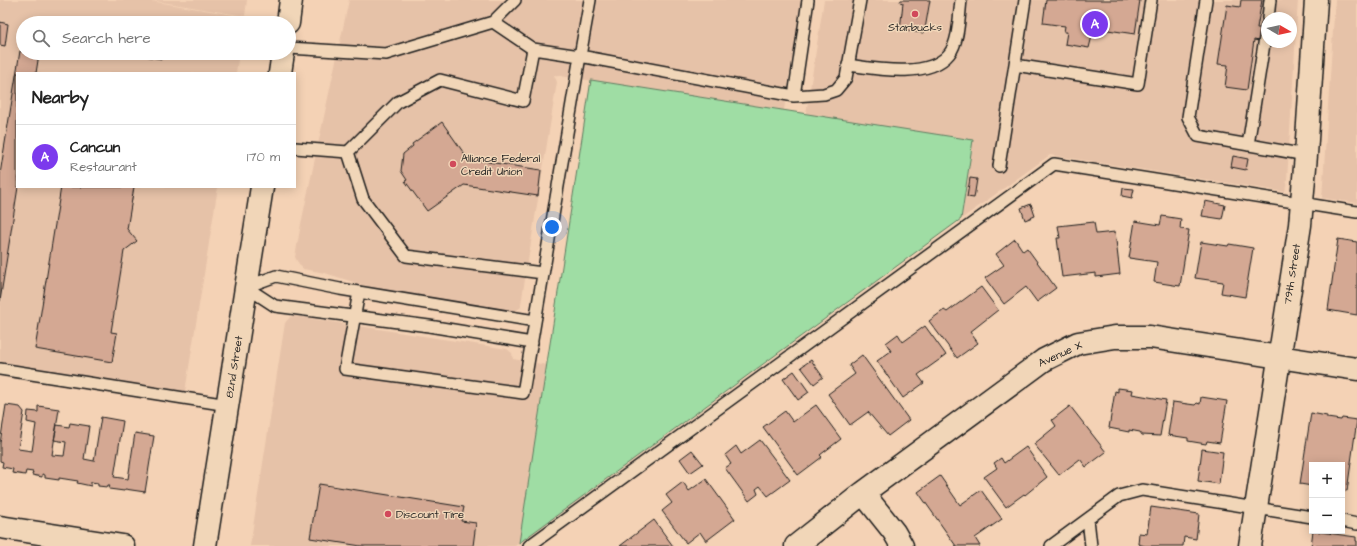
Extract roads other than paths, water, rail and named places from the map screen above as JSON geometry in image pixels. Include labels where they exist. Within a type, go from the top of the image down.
[{"type":"street","points":[[289,16],[291,0]]},
{"type":"street","name":"79th Street","points":[[1250,546],[1280,357],[1302,203],[1316,0]]},
{"type":"street","points":[[280,72],[282,60]]},
{"type":"street","name":"82nd Street","points":[[205,546],[262,188]]},
{"type":"street","name":"Avenue X","points":[[796,546],[863,493],[1044,360],[1078,343],[1115,337],[1150,337],[1357,369]]},
{"type":"street","points":[[863,493],[894,532],[902,546]]},
{"type":"street","points":[[0,527],[123,546]]},
{"type":"lane","points":[[296,48],[386,54],[493,22],[515,0]]},
{"type":"lane","points":[[359,292],[344,369],[523,393],[590,0]]},
{"type":"lane","points":[[794,96],[808,0]]},
{"type":"lane","points":[[493,22],[533,49],[580,56],[794,96],[824,94],[836,90],[846,78],[860,0]]},
{"type":"lane","points":[[848,65],[897,71],[924,68],[939,63],[949,54],[955,41],[961,0]]},
{"type":"lane","points":[[999,166],[1025,0]]},
{"type":"lane","points":[[1015,65],[1138,84],[1151,0]]},
{"type":"lane","points":[[1206,0],[1188,117],[1198,136],[1306,155]]},
{"type":"lane","points":[[1269,12],[1270,0]]},
{"type":"lane","points":[[1248,145],[1263,48]]},
{"type":"lane","points":[[296,148],[348,152],[398,102],[440,80],[523,102],[533,49]]},
{"type":"lane","points":[[348,152],[363,199],[406,256],[543,273]]},
{"type":"lane","points":[[529,546],[1054,164],[1357,212]]},
{"type":"lane","points":[[246,287],[276,276],[359,292],[535,321]]},
{"type":"lane","points":[[246,287],[275,306],[429,326],[532,343]]},
{"type":"lane","points":[[0,369],[228,405]]},
{"type":"lane","points":[[1051,546],[1119,496],[1142,490],[1309,517]]},
{"type":"lane","points":[[1088,519],[1090,546]]},
{"type":"lane","points":[[1345,522],[1357,524]]},
{"type":"place","name":"Starbucks","points":[[915,14]]},
{"type":"place","name":"Cancun","points":[[1095,24]]},
{"type":"place","name":"Alliance Federal Credit Union","points":[[453,164]]},
{"type":"place","name":"Discount Tire","points":[[388,514]]}]
